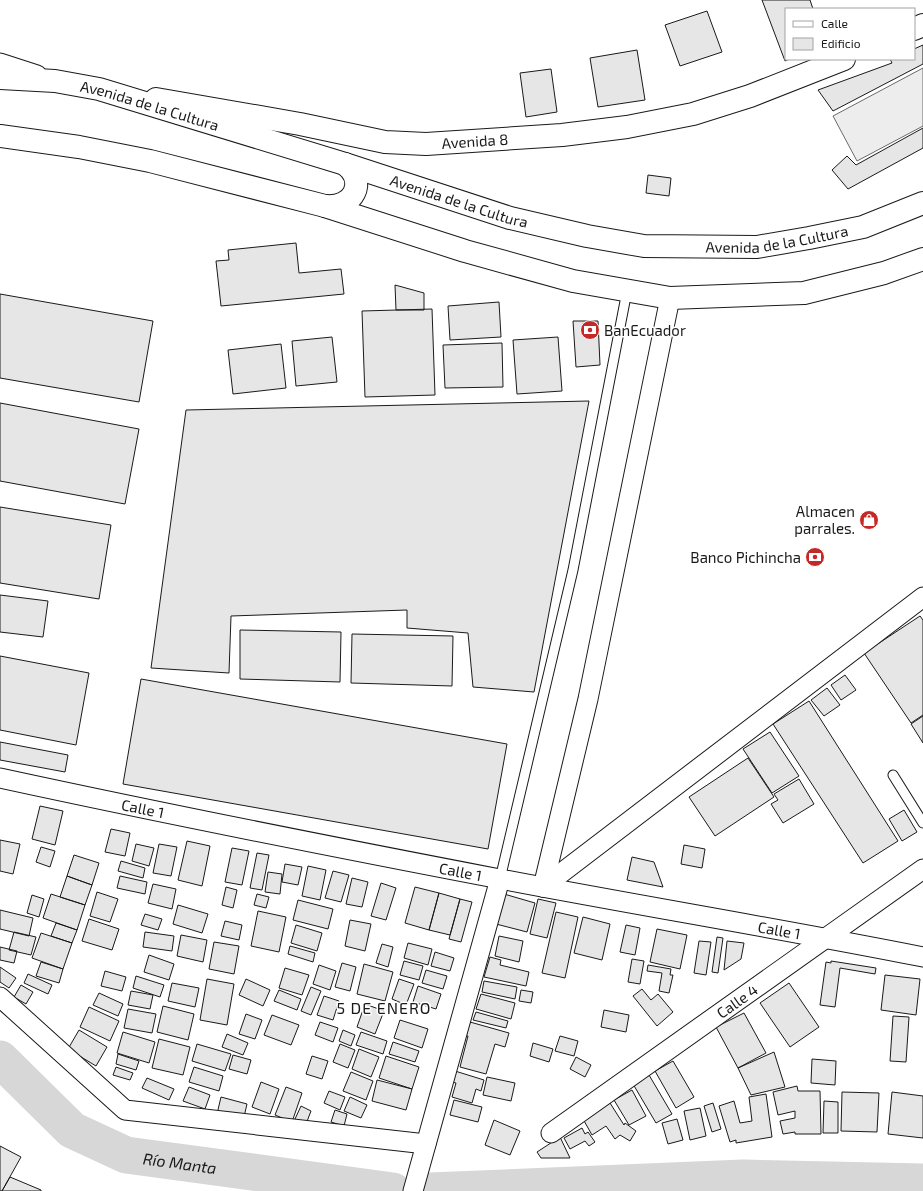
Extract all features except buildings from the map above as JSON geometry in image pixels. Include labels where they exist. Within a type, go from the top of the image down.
[{"type":"main road","name":"Avenida 8","points":[[99,89],[300,124],[385,142],[426,144],[562,135],[628,127],[693,114],[750,96],[841,60]]},
{"type":"main road","name":"Avenida de la Cultura","points":[[0,78],[55,81],[99,89],[345,164],[510,218],[587,236],[644,246],[757,246],[810,238],[863,228],[923,203]]},
{"type":"main road","points":[[0,136],[79,147],[150,161],[325,206],[465,252],[572,281],[670,298],[804,293],[884,273],[923,259]]},
{"type":"main road","points":[[325,206],[339,207],[350,200],[354,194],[356,181],[350,168],[345,164]]},
{"type":"street","points":[[0,63],[55,81]]},
{"type":"street","points":[[543,887],[588,699],[670,298]]},
{"type":"street","points":[[543,887],[923,597]]},
{"type":"street","name":"Calle 1","points":[[0,778],[96,799],[500,879],[825,937],[923,957]]},
{"type":"street","name":"Calle 4","points":[[551,1133],[825,937],[923,869]]},
{"type":"street","points":[[413,1191],[500,879]]},
{"type":"street","points":[[0,997],[124,1110],[424,1153]]},
{"type":"lane","points":[[500,879],[573,570],[627,291]]},
{"type":"lane","points":[[893,775],[923,823]]},
{"type":"shaded area","points":[[923,68],[923,126],[857,161],[833,116]]},
{"type":"waterway","name":"Río Manta","points":[[0,1059],[72,1130],[126,1155],[393,1191]]},
{"type":"waterway","name":"Río Manta","points":[[430,1191],[743,1178],[923,1182]]},
{"type":"place","name":"BanEcuador","points":[[590,330]]},
{"type":"place","name":"Almacen parrales.","points":[[869,520]]},
{"type":"place","name":"Banco Pichincha","points":[[815,557]]},
{"type":"district","name":"5 DE ENERO","points":[[384,1007]]}]
